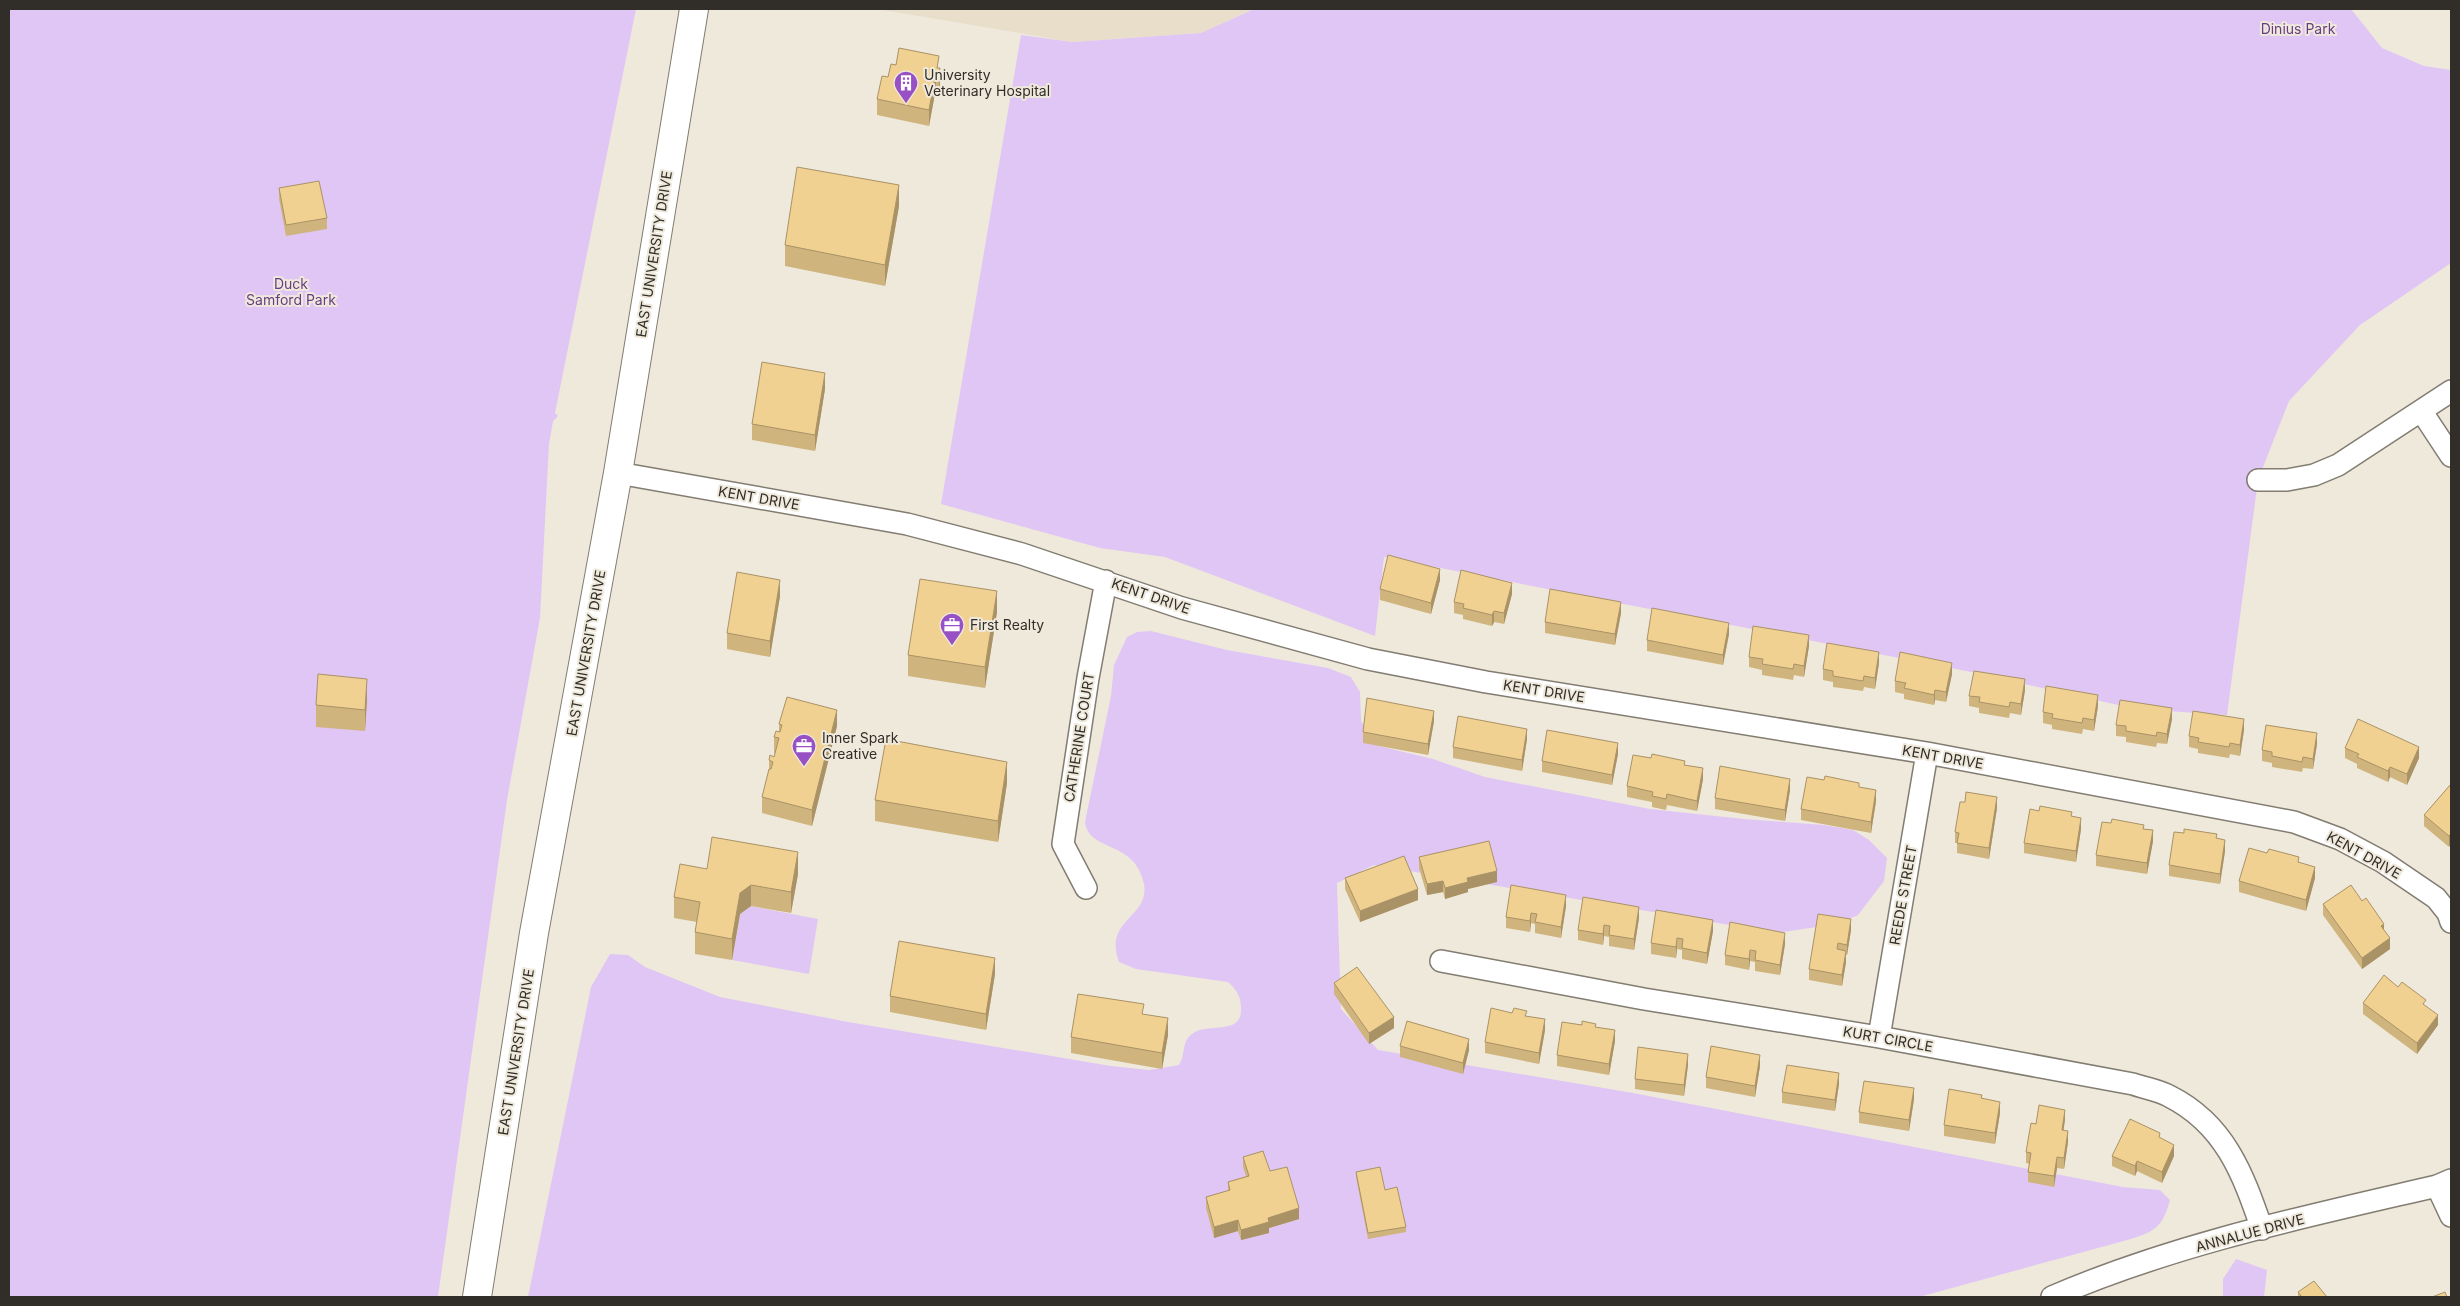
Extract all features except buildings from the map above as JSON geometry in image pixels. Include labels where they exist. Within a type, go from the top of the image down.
[{"type":"main road","name":"EAST UNIVERSITY DRIVE","points":[[477,1297],[534,933],[618,473],[694,9]]},
{"type":"street","points":[[2258,480],[2287,480],[2314,475],[2338,465],[2422,412],[2451,391]]},
{"type":"street","points":[[2422,412],[2451,456]]},
{"type":"street","name":"KENT DRIVE","points":[[618,473],[907,524],[1022,554],[1182,608],[1368,659],[1486,682],[1927,753],[2294,822],[2340,839],[2383,862],[2436,898],[2448,913],[2451,922]]},
{"type":"street","name":"CATHERINE COURT","points":[[1086,888],[1063,844],[1088,678],[1106,581]]},
{"type":"street","name":"REEDE STREET","points":[[1879,1037],[1927,753]]},
{"type":"street","name":"KURT CIRCLE","points":[[1441,961],[1681,1005],[1879,1037],[2132,1084],[2168,1095],[2191,1109],[2211,1127],[2225,1145],[2244,1178],[2262,1229]]},
{"type":"street","points":[[2444,1183],[2451,1216]]},
{"type":"street","name":"ANNALUE DRIVE","points":[[2052,1297],[2098,1277],[2168,1255],[2444,1183]]},
{"type":"shaded area","points":[[877,9],[1253,9],[1201,33],[1073,42]]},
{"type":"green space","name":"Duck Samford Park","points":[[9,9],[636,9],[555,413],[558,416],[553,421],[549,444],[540,618],[507,800],[438,1297],[9,1297]]},
{"type":"green space","name":"Dinius Park","points":[[1254,9],[2351,9],[2382,48],[2424,66],[2451,70],[2451,263],[2360,325],[2289,401],[2258,480],[2227,715],[2136,709],[1971,672],[1384,557],[1375,636],[1165,557],[1100,548],[941,504],[1021,35],[1073,42],[1201,33]]},
{"type":"green space","points":[[1151,631],[1227,650],[1328,668],[1351,677],[1360,692],[1361,721],[1379,746],[1433,759],[1485,777],[1650,809],[1824,825],[1853,830],[1869,840],[1887,858],[1884,881],[1858,915],[1837,924],[1777,933],[1374,865],[1337,883],[1341,1009],[1378,1050],[1633,1093],[2123,1187],[2160,1190],[2170,1200],[2161,1222],[2147,1233],[2131,1239],[1919,1297],[528,1297],[591,987],[610,954],[628,955],[645,967],[720,997],[848,1022],[1111,1066],[1149,1070],[1179,1065],[1186,1041],[1192,1034],[1236,1023],[1240,1017],[1240,1001],[1236,991],[1228,982],[1136,969],[1119,962],[1116,948],[1117,936],[1121,927],[1140,904],[1144,895],[1144,884],[1139,870],[1132,860],[1095,838],[1088,832],[1085,822],[1111,696],[1114,665],[1127,637],[1137,632]]},
{"type":"green space","points":[[751,906],[818,919],[809,974],[732,960],[740,914]]},
{"type":"green space","points":[[2236,1259],[2267,1270],[2264,1297],[2223,1297],[2223,1279]]},
{"type":"place","name":"University Veterinary Hospital","points":[[906,104]]},
{"type":"place","name":"First Realty","points":[[952,646]]},
{"type":"place","name":"Inner Spark Creative","points":[[804,767]]}]
